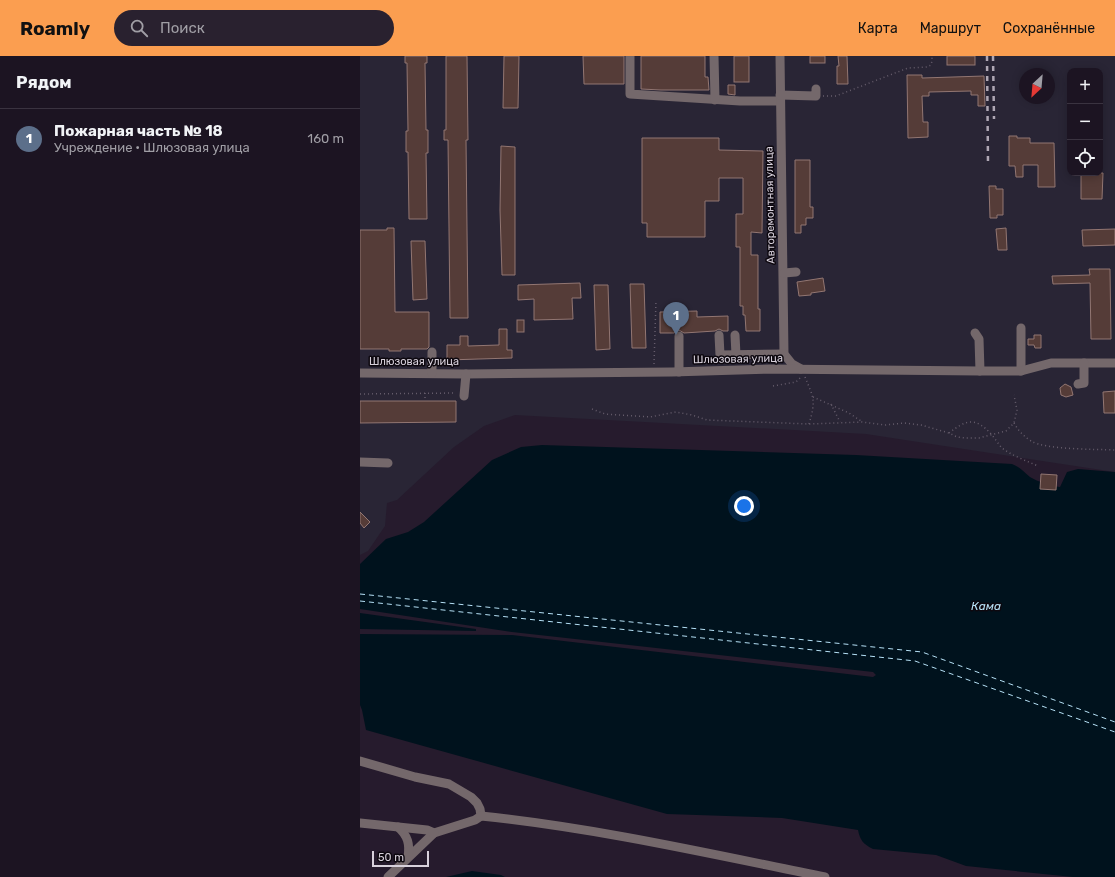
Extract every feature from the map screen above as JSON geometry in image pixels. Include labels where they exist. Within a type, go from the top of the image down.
[{"type":"street","points":[[630,56],[630,94],[715,100],[780,98],[816,93]]},
{"type":"street","points":[[714,56],[715,100]]},
{"type":"street","name":"Авторемонтная улица","points":[[780,56],[784,354]]},
{"type":"street","points":[[784,273],[796,272]]},
{"type":"street","points":[[1021,328],[1021,371]]},
{"type":"street","points":[[975,333],[979,339],[980,372]]},
{"type":"street","points":[[719,335],[720,355],[784,354]]},
{"type":"street","points":[[736,335],[736,355]]},
{"type":"street","points":[[679,336],[679,372]]},
{"type":"street","points":[[432,352],[432,373]]},
{"type":"street","points":[[770,369],[784,354]]},
{"type":"street","points":[[784,354],[792,364],[802,370]]},
{"type":"street","name":"Шлюзовая улица","points":[[360,373],[466,374],[679,372],[770,369],[980,372],[1021,371],[1051,363],[1115,363]]},
{"type":"street","points":[[1078,384],[1084,384],[1084,363]]},
{"type":"street","points":[[464,394],[466,374]]},
{"type":"street","points":[[360,462],[388,463]]},
{"type":"street","points":[[360,761],[415,777],[449,784],[471,797],[477,803],[481,816]]},
{"type":"street","points":[[388,877],[434,833],[475,820],[481,816],[530,821],[586,830],[825,877]]},
{"type":"street","points":[[360,823],[427,830],[434,833]]},
{"type":"street","points":[[398,827],[404,832],[408,840],[408,857]]},
{"type":"path","points":[[816,93],[836,96],[908,68],[927,67],[932,61],[932,56]]},
{"type":"path","points":[[654,364],[656,300]]},
{"type":"path","points":[[773,386],[796,382],[804,373],[813,397],[814,406],[809,424]]},
{"type":"path","points":[[425,393],[425,401]]},
{"type":"path","points":[[360,394],[464,394]]},
{"type":"path","points":[[592,409],[604,414],[650,416],[676,412],[707,420],[809,424],[840,422],[885,424],[904,423],[921,425],[956,437],[979,438],[1006,431],[1014,422],[1017,410],[1014,395]]},
{"type":"path","points":[[813,397],[849,413],[862,422]]},
{"type":"path","points":[[831,404],[840,422]]},
{"type":"path","points":[[948,433],[962,423],[971,422],[979,425],[991,434],[1002,448],[1038,466]]},
{"type":"path","points":[[1014,422],[1018,431],[1031,441],[1051,447],[1115,450]]},
{"type":"shaded area","points":[[360,56],[1115,56],[1115,472],[866,434],[515,415],[484,426],[454,447],[397,500],[387,503],[385,526],[368,551],[360,555]]},
{"type":"water","name":"Кама","points":[[542,445],[856,455],[1012,464],[1020,468],[1033,479],[1045,484],[1060,487],[1067,472],[1078,469],[1115,472],[1115,877],[1073,877],[966,866],[936,855],[873,849],[862,841],[858,830],[782,818],[667,814],[366,730],[360,705],[360,634],[512,635],[873,677],[876,675],[873,672],[512,632],[360,609],[360,564],[386,539],[408,532],[424,522],[492,460],[521,447]]},
{"type":"water","points":[[360,613],[476,629],[476,631],[360,629]]},
{"type":"water","points":[[472,871],[501,875],[505,877],[446,877]]},
{"type":"building","points":[[405,56],[427,56],[427,63],[425,63],[426,130],[428,130],[428,153],[426,153],[427,219],[409,219],[408,152],[406,152],[406,131],[408,131],[407,63],[405,63]]},
{"type":"building","points":[[446,56],[467,56],[468,140],[466,140],[468,318],[450,318],[448,140],[444,140],[444,130],[446,130]]},
{"type":"building","points":[[504,56],[519,56],[518,108],[503,108]]},
{"type":"building","points":[[583,56],[624,56],[624,84],[584,84]]},
{"type":"building","points":[[641,56],[705,56],[705,77],[708,77],[709,90],[641,89]]},
{"type":"building","points":[[734,56],[749,56],[749,82],[734,82]]},
{"type":"building","points":[[810,56],[825,56],[825,63],[810,63]]},
{"type":"building","points":[[838,56],[847,56],[848,84],[837,84],[837,66],[839,66]]},
{"type":"building","points":[[947,56],[975,56],[975,65],[947,65]]},
{"type":"building","points":[[907,75],[922,75],[922,78],[984,76],[985,106],[978,106],[978,95],[971,95],[971,91],[929,92],[929,96],[922,96],[923,122],[928,122],[928,137],[908,138]]},
{"type":"building","points":[[728,85],[735,85],[735,95],[728,94]]},
{"type":"building","points":[[1009,136],[1017,136],[1017,138],[1030,138],[1030,143],[1054,143],[1055,187],[1038,187],[1038,165],[1023,165],[1023,177],[1016,177],[1015,166],[1009,166]]},
{"type":"building","points":[[642,138],[719,138],[719,150],[763,151],[762,233],[751,232],[751,255],[758,255],[758,309],[760,309],[760,331],[746,331],[743,306],[740,306],[740,247],[736,247],[736,214],[743,214],[743,178],[719,178],[719,201],[705,201],[705,237],[647,237],[647,223],[642,223]]},
{"type":"building","points":[[501,146],[515,147],[515,275],[502,275],[500,210]]},
{"type":"building","points":[[795,160],[810,160],[810,207],[813,207],[813,218],[806,218],[806,225],[801,225],[801,233],[795,233]]},
{"type":"building","points":[[1081,176],[1103,176],[1102,199],[1081,199]]},
{"type":"building","points":[[989,186],[996,186],[996,189],[1003,189],[1003,215],[997,215],[997,218],[990,218]]},
{"type":"building","points":[[387,228],[394,228],[395,312],[429,312],[429,347],[427,349],[401,349],[401,351],[389,351],[389,349],[360,349],[360,230],[387,230]]},
{"type":"building","points":[[1006,228],[1007,250],[998,250],[996,229]]},
{"type":"building","points":[[1115,229],[1115,245],[1083,246],[1082,230]]},
{"type":"building","points":[[411,241],[425,241],[427,299],[413,300]]},
{"type":"building","points":[[1089,269],[1110,269],[1111,339],[1091,339],[1090,283],[1053,284],[1052,276],[1090,275]]},
{"type":"building","points":[[823,278],[825,291],[811,293],[811,295],[799,296],[797,282]]},
{"type":"building","points":[[580,283],[581,298],[572,298],[573,319],[534,320],[534,299],[518,300],[518,285]]},
{"type":"building","points":[[630,284],[644,284],[646,348],[632,348]]},
{"type":"building","points":[[594,285],[608,285],[610,349],[596,350]]},
{"type":"building","points":[[697,311],[697,317],[728,316],[728,331],[719,329],[715,331],[684,333],[679,330],[674,333],[660,333],[660,312]]},
{"type":"building","points":[[517,320],[524,320],[524,332],[517,332]]},
{"type":"building","points":[[499,329],[507,329],[507,350],[512,350],[512,358],[447,360],[447,345],[460,345],[460,336],[468,336],[468,346],[499,345]]},
{"type":"building","points":[[1034,335],[1041,335],[1041,348],[1035,348],[1034,345],[1028,345],[1028,339],[1034,339]]},
{"type":"building","points":[[1065,384],[1071,387],[1073,395],[1066,397],[1061,395],[1060,388]]},
{"type":"building","points":[[1115,391],[1115,413],[1104,413],[1103,392]]},
{"type":"building","points":[[360,401],[456,401],[456,422],[360,423]]},
{"type":"building","points":[[1041,474],[1057,475],[1056,490],[1040,489]]},
{"type":"building","points":[[360,512],[370,522],[364,528],[360,523]]},
{"type":"ferry route","points":[[360,594],[922,652],[1115,722]]},
{"type":"ferry route","points":[[360,601],[915,661],[1115,732]]},
{"type":"railway","points":[[987,56],[988,164]]},
{"type":"railway","points":[[993,56],[994,119]]},
{"type":"place","name":"Пожарная часть № 18","points":[[676,335]]}]
